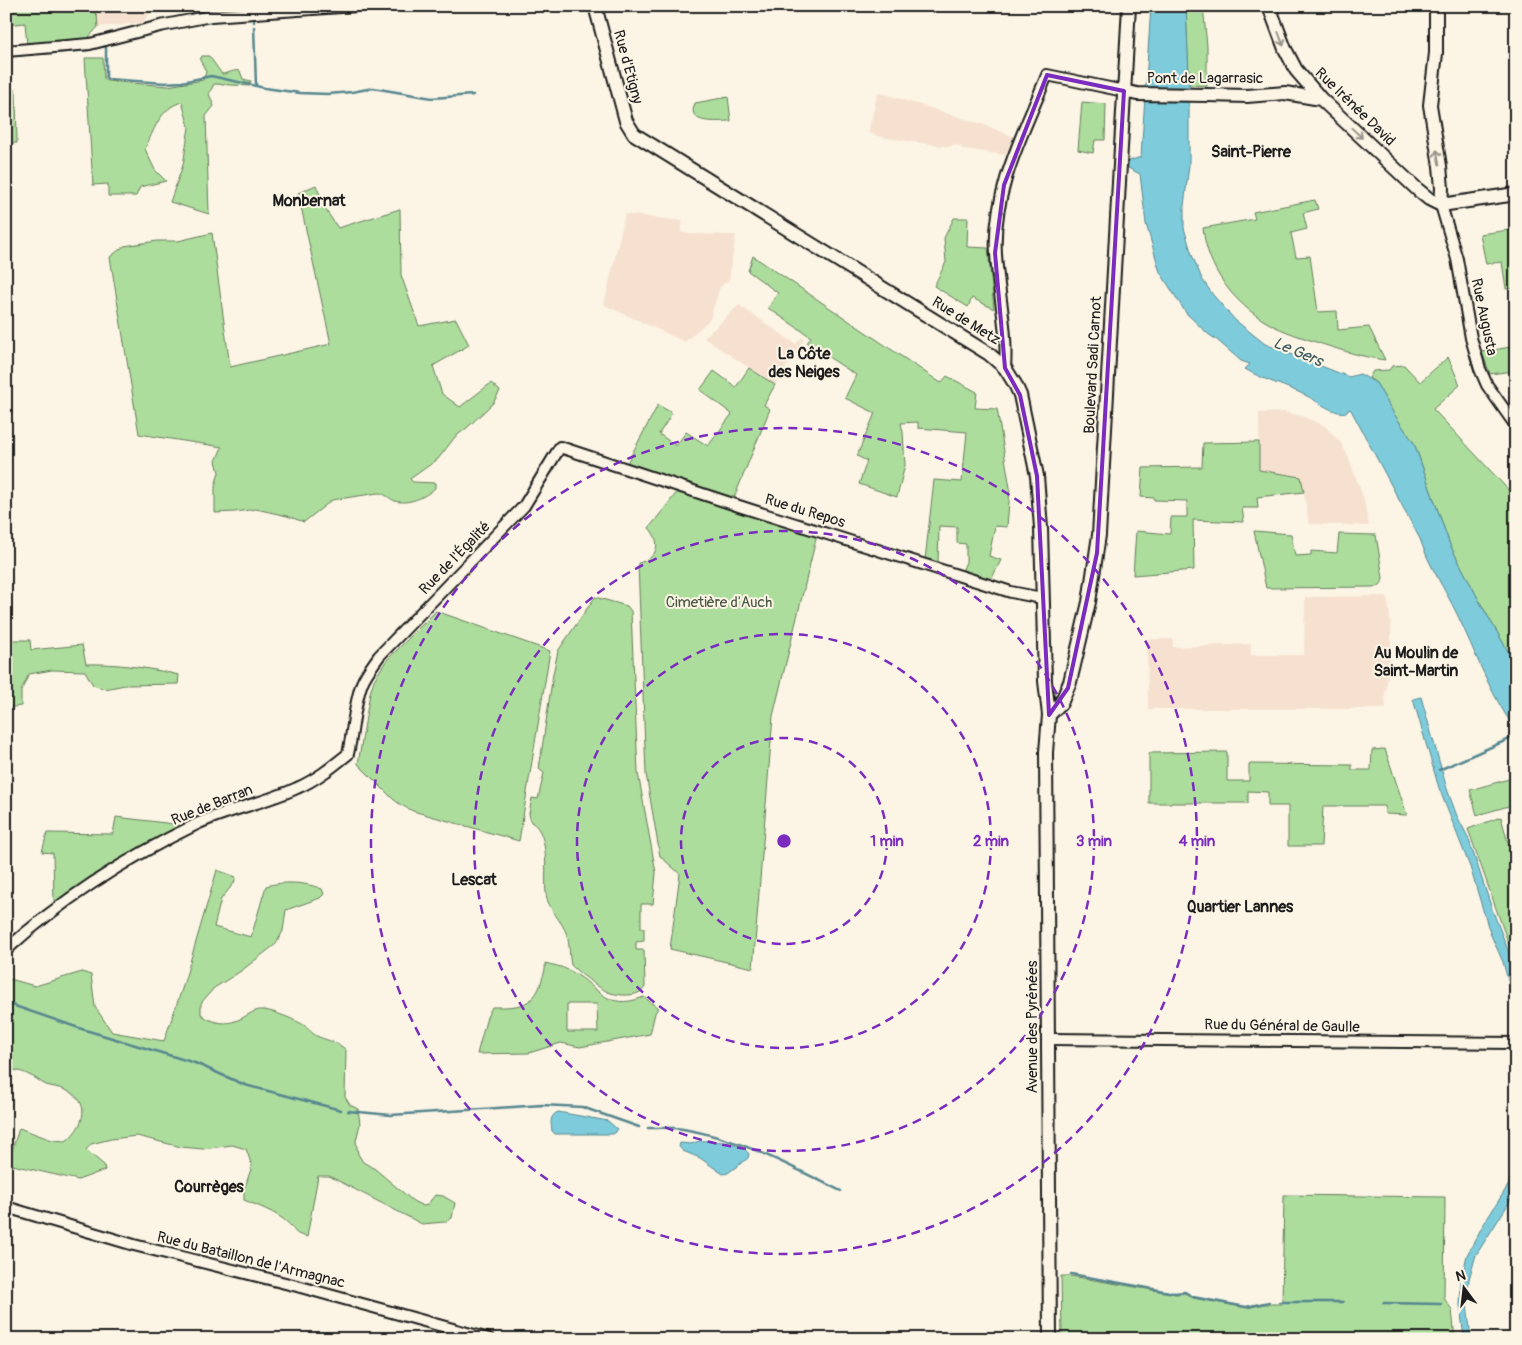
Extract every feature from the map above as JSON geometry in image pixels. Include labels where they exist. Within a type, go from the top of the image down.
[{"type":"main road","name":"Rue d'Etigny","points":[[595,6],[626,121],[634,134]]},
{"type":"main road","name":"Boulevard Sadi Carnot","points":[[1049,715],[1061,702],[1068,688],[1089,602],[1099,535],[1129,6]]},
{"type":"main road","name":"Rue Irénée David","points":[[1269,6],[1296,75],[1421,192],[1429,199],[1441,205]]},
{"type":"main road","points":[[1436,6],[1436,53],[1430,105],[1441,176],[1441,205],[1516,194]]},
{"type":"main road","points":[[1285,93],[1291,90],[1296,75]]},
{"type":"main road","points":[[1296,75],[1301,96]]},
{"type":"main road","name":"Pont de Lagarrasic","points":[[1124,91],[1138,94],[1207,96],[1247,96],[1285,93],[1321,100]]},
{"type":"main road","name":"Rue de Metz","points":[[634,134],[989,354],[1005,368],[1016,384],[1020,395],[1037,476],[1041,518],[1045,689],[1049,715]]},
{"type":"main road","points":[[1421,192],[1432,186],[1441,176]]},
{"type":"main road","name":"Avenue des Pyrénées","points":[[1049,715],[1046,752],[1050,1339]]},
{"type":"street","points":[[6,51],[90,44],[160,26],[211,16],[356,6]]},
{"type":"street","points":[[1005,368],[1006,349],[996,253],[997,217],[1008,170],[1047,75],[1124,91]]},
{"type":"street","name":"Rue Augusta","points":[[1441,205],[1457,259],[1470,338],[1477,360],[1487,385],[1516,426]]},
{"type":"street","name":"Rue du Repos","points":[[560,447],[1011,592],[1042,598]]},
{"type":"street","name":"Rue de l'Égalité","points":[[362,683],[379,656],[524,506],[560,447]]},
{"type":"street","name":"Rue de Barran","points":[[6,950],[56,908],[100,878],[151,849],[198,824],[297,788],[332,767],[348,754],[362,683]]},
{"type":"street","name":"Rue du Général de Gaulle","points":[[1048,1039],[1513,1043]]},
{"type":"street","name":"Rue du Bataillon de l'Armagnac","points":[[6,1207],[134,1246],[297,1286],[489,1339]]},
{"type":"highlighted area","points":[[1047,75],[1124,91],[1097,553],[1068,688],[1049,715],[1037,476],[1020,395],[1005,368],[995,253],[1004,185]]},
{"type":"shaded area","points":[[6,6],[149,6],[150,12],[143,23],[98,27],[78,18],[6,25]]},
{"type":"shaded area","points":[[878,92],[985,125],[1014,137],[1006,155],[963,149],[960,146],[953,145],[950,147],[886,138],[868,133]]},
{"type":"shaded area","points":[[625,214],[683,221],[681,232],[691,234],[736,235],[729,280],[720,287],[710,319],[685,342],[604,305]]},
{"type":"shaded area","points":[[739,305],[796,344],[802,337],[804,339],[775,385],[704,338]]},
{"type":"shaded area","points":[[1284,412],[1302,416],[1325,426],[1341,443],[1363,496],[1369,526],[1309,524],[1301,477],[1259,470],[1259,413]]},
{"type":"shaded area","points":[[1387,596],[1391,625],[1391,658],[1385,695],[1386,709],[1148,709],[1147,639],[1173,639],[1173,647],[1251,644],[1251,655],[1304,655],[1305,597]]},
{"type":"green space","points":[[88,6],[97,15],[98,27],[87,39],[27,45],[25,23],[6,25],[6,7]]},
{"type":"green space","points":[[1186,6],[1203,6],[1207,46],[1207,86],[1189,85]]},
{"type":"green space","points":[[202,56],[209,56],[222,74],[240,71],[243,79],[251,81],[250,86],[214,84],[209,94],[214,106],[206,116],[209,214],[170,202],[183,165],[189,127],[182,102],[174,105],[163,114],[145,149],[155,170],[166,181],[140,187],[136,196],[108,196],[108,184],[93,185],[85,58],[103,58],[104,79],[107,81],[168,86],[203,80],[206,72],[200,60]]},
{"type":"green space","points":[[6,83],[16,92],[17,143],[6,143]]},
{"type":"green space","points":[[728,97],[731,121],[705,121],[695,116],[693,110],[695,103]]},
{"type":"green space","points":[[1082,102],[1106,104],[1105,140],[1095,140],[1093,153],[1078,150]]},
{"type":"green space","points":[[316,185],[327,212],[338,228],[400,209],[401,275],[419,326],[456,319],[469,345],[433,366],[442,394],[460,407],[491,383],[500,391],[493,403],[455,437],[438,459],[410,479],[413,482],[435,483],[435,488],[422,497],[400,502],[378,493],[332,500],[304,522],[256,509],[215,513],[215,486],[219,472],[216,461],[222,447],[139,434],[110,257],[124,246],[157,241],[178,241],[212,233],[230,367],[331,344],[298,193]]},
{"type":"green space","points":[[1315,200],[1318,209],[1303,213],[1307,229],[1291,233],[1296,257],[1310,256],[1318,312],[1337,311],[1338,330],[1369,327],[1385,360],[1330,347],[1287,332],[1268,323],[1255,315],[1233,295],[1216,270],[1210,257],[1203,228],[1255,219],[1253,212]]},
{"type":"green space","points":[[954,218],[968,218],[967,247],[988,248],[994,309],[972,298],[968,307],[934,286],[946,262],[944,238]]},
{"type":"green space","points":[[1516,229],[1516,288],[1506,289],[1502,262],[1486,264],[1480,234]]},
{"type":"green space","points":[[753,256],[941,383],[947,376],[977,392],[975,408],[997,409],[1010,488],[1007,527],[995,526],[989,556],[1001,560],[991,580],[962,571],[966,562],[966,544],[957,543],[957,527],[939,526],[938,564],[925,560],[934,480],[962,482],[967,432],[918,428],[918,422],[901,423],[905,465],[897,497],[859,484],[867,461],[857,456],[875,413],[845,398],[856,375],[807,343],[811,337],[768,308],[778,293],[748,271]]},
{"type":"green space","points":[[1516,346],[1516,378],[1514,371],[1490,374],[1482,352]]},
{"type":"green space","points":[[1448,357],[1460,385],[1433,409],[1516,498],[1516,504],[1512,506],[1516,511],[1516,665],[1450,545],[1414,443],[1376,383],[1369,378],[1373,371],[1389,370],[1392,366],[1404,365],[1420,382]]},
{"type":"green space","points":[[749,368],[775,385],[764,405],[770,409],[734,498],[627,463],[658,405],[672,413],[659,434],[676,446],[686,432],[708,446],[732,414],[700,390],[714,371],[736,387]]},
{"type":"green space","points":[[1259,442],[1259,470],[1301,477],[1304,492],[1257,497],[1258,508],[1242,508],[1244,522],[1193,520],[1194,570],[1133,575],[1136,531],[1170,534],[1171,517],[1187,517],[1187,501],[1154,500],[1154,498],[1141,497],[1143,468],[1202,467],[1203,443]]},
{"type":"green space","name":"Cimetière d'Auch","points":[[678,491],[817,535],[773,716],[753,968],[670,949],[680,874],[660,856],[646,774],[638,563],[645,561],[654,554],[657,545],[656,539],[649,528]]},
{"type":"green space","points":[[1254,531],[1291,534],[1295,556],[1311,555],[1311,551],[1337,553],[1339,534],[1376,535],[1382,582],[1379,586],[1373,587],[1266,588]]},
{"type":"green space","name":"Cimetière d'Auch","points":[[595,597],[627,606],[631,611],[638,773],[656,873],[653,904],[641,904],[641,928],[644,928],[644,941],[636,942],[636,950],[644,950],[645,987],[639,993],[630,995],[607,992],[571,965],[567,935],[547,900],[542,835],[531,822],[529,814],[532,798],[538,799],[544,773],[539,769],[558,651]]},
{"type":"green space","points":[[436,611],[550,651],[519,841],[413,811],[393,799],[358,764],[374,680],[386,661]]},
{"type":"green space","points":[[6,640],[30,640],[31,650],[82,645],[86,664],[121,665],[168,672],[179,675],[178,684],[125,685],[105,689],[93,685],[85,671],[52,670],[29,674],[21,691],[21,706],[6,708]]},
{"type":"green space","points":[[1385,749],[1407,815],[1385,814],[1385,806],[1323,806],[1321,846],[1288,846],[1288,806],[1268,806],[1268,792],[1248,791],[1248,803],[1149,803],[1149,753],[1227,752],[1227,781],[1249,781],[1249,764],[1352,765],[1352,770],[1371,770],[1372,750]]},
{"type":"green space","points":[[1516,777],[1516,804],[1477,815],[1470,790]]},
{"type":"green space","points":[[116,817],[174,824],[179,827],[95,874],[54,903],[53,853],[42,852],[47,833],[113,834]]},
{"type":"green space","points":[[1501,817],[1516,872],[1516,965],[1468,829]]},
{"type":"green space","points":[[217,870],[236,877],[234,883],[221,899],[214,927],[251,937],[266,886],[280,883],[302,884],[322,889],[324,894],[320,898],[286,910],[283,931],[276,944],[241,971],[214,988],[201,1003],[201,1014],[214,1021],[225,1023],[235,1021],[257,1010],[264,1010],[300,1023],[317,1036],[343,1047],[346,1050],[345,1097],[350,1105],[358,1109],[360,1124],[356,1141],[358,1154],[363,1162],[375,1169],[413,1201],[423,1206],[427,1205],[435,1195],[443,1196],[455,1203],[452,1218],[445,1222],[422,1224],[329,1176],[318,1176],[307,1237],[302,1236],[278,1216],[244,1200],[244,1190],[252,1166],[246,1149],[232,1145],[203,1149],[181,1147],[137,1136],[111,1139],[91,1144],[86,1150],[104,1165],[105,1170],[78,1180],[8,1164],[19,1128],[52,1140],[66,1141],[78,1128],[83,1114],[79,1100],[74,1094],[46,1085],[24,1073],[6,1069],[6,978],[35,986],[82,972],[91,975],[95,1007],[112,1032],[164,1041],[183,986]]},
{"type":"green space","points":[[545,963],[568,970],[610,999],[630,1001],[644,997],[658,1008],[650,1034],[580,1047],[561,1043],[529,1053],[477,1054],[487,1017],[492,1007],[516,1006],[528,1002],[538,991]],"holes":[[[567,1004],[597,1004],[598,1032],[567,1032]]]},
{"type":"green space","points":[[1284,1195],[1445,1197],[1444,1298],[1452,1310],[1455,1339],[1062,1339],[1061,1276],[1071,1276],[1176,1294],[1185,1293],[1193,1298],[1247,1308],[1264,1304],[1282,1304]]},
{"type":"water","points":[[1151,6],[1186,6],[1189,75],[1189,165],[1184,206],[1184,228],[1202,279],[1235,320],[1265,344],[1349,377],[1360,374],[1376,383],[1414,443],[1450,545],[1516,665],[1516,730],[1498,703],[1420,539],[1351,410],[1337,412],[1307,396],[1245,369],[1250,364],[1241,361],[1186,313],[1160,272],[1146,224],[1140,174],[1128,168],[1129,161],[1141,157]]},
{"type":"water","points":[[1421,697],[1447,789],[1457,816],[1468,837],[1508,950],[1516,977],[1516,1010],[1503,962],[1490,933],[1470,867],[1439,788],[1413,699]]},
{"type":"water","points":[[1516,1084],[1516,1192],[1476,1255],[1469,1279],[1467,1303],[1471,1339],[1464,1339],[1460,1305],[1461,1282],[1467,1255],[1509,1184],[1513,1166]]},
{"type":"water","points":[[558,1112],[608,1121],[617,1129],[613,1134],[555,1134],[552,1131],[551,1120]]},
{"type":"water","points":[[699,1141],[734,1144],[749,1154],[748,1158],[728,1173],[723,1174],[700,1158],[683,1151],[679,1147],[680,1143],[691,1144]]},
{"type":"waterway","points":[[254,17],[254,22]]},
{"type":"waterway","points":[[254,27],[256,85]]},
{"type":"waterway","points":[[95,48],[106,46],[107,79],[165,83],[182,82],[211,76],[265,88],[300,93],[328,94],[373,88],[432,98],[473,95]]},
{"type":"waterway","points":[[39,54],[89,50]]},
{"type":"waterway","points":[[12,56],[34,54]]},
{"type":"waterway","points":[[1439,770],[1516,736]]},
{"type":"waterway","points":[[6,1003],[82,1029],[195,1063],[245,1085],[341,1110]]},
{"type":"waterway","points":[[348,1111],[391,1115],[542,1105],[582,1107],[639,1127]]},
{"type":"waterway","points":[[648,1128],[679,1128],[725,1139],[764,1154],[841,1191]]},
{"type":"waterway","points":[[1071,1274],[1175,1293],[1185,1292],[1193,1297],[1246,1307],[1269,1302]]},
{"type":"waterway","points":[[1279,1302],[1343,1302]]},
{"type":"waterway","points":[[1383,1303],[1441,1304]]},
{"type":"district","name":"Saint-Pierre","points":[[1251,152]]},
{"type":"district","name":"Monbernat","points":[[309,201]]},
{"type":"district","name":"La Côte des Neiges","points":[[804,363]]},
{"type":"district","name":"Au Moulin de Saint-Martin","points":[[1416,662]]},
{"type":"district","name":"Lescat","points":[[474,880]]},
{"type":"district","name":"Quartier Lannes","points":[[1240,907]]},
{"type":"district","name":"Courrèges","points":[[209,1187]]},
{"type":"water label","name":"Le Gers","points":[[1298,352]]}]
